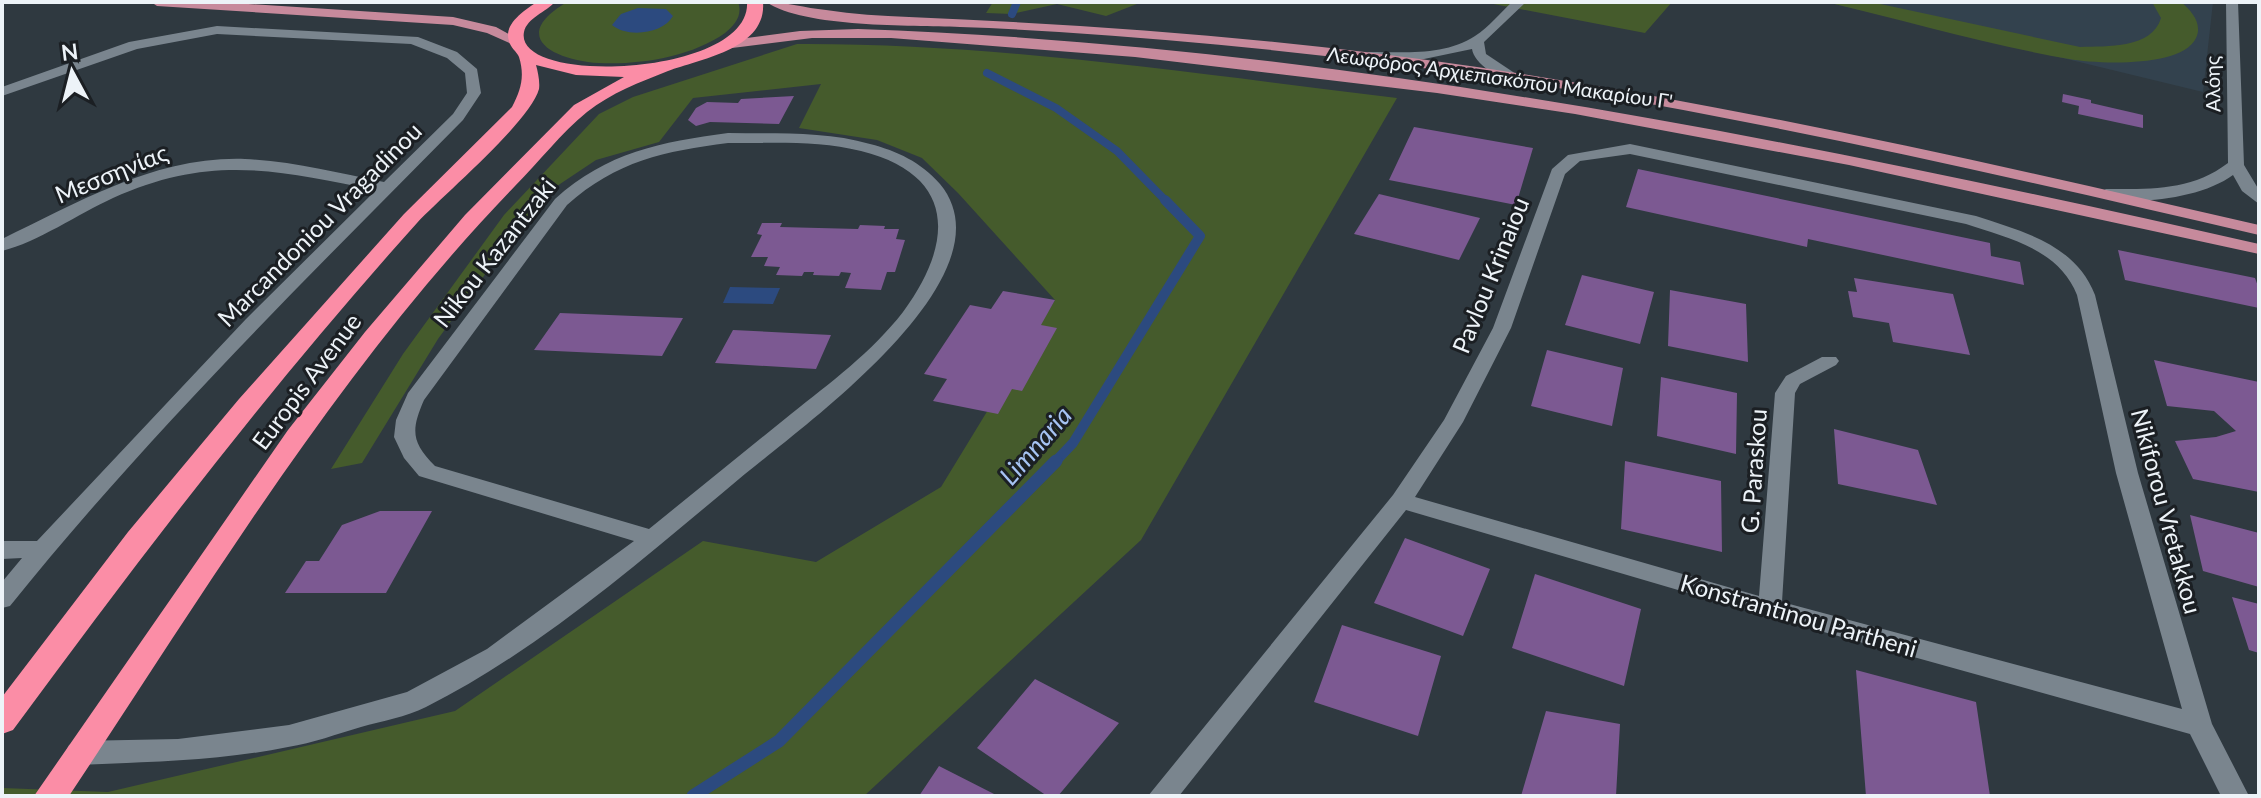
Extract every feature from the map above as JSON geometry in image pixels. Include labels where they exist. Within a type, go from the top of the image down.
[{"type":"highway","points":[[547,2],[523,20],[516,35],[522,49],[554,68],[580,72],[625,72],[671,64],[724,45],[753,21],[755,2]]},
{"type":"highway","name":"Europis Avenue","points":[[2,721],[138,539],[248,405],[411,218],[503,130],[520,109],[531,87],[522,49]]},
{"type":"highway","name":"Europis Avenue","points":[[50,796],[297,436],[373,337],[472,219],[580,109],[616,86],[671,64]]},
{"type":"main road","points":[[157,2],[453,21],[491,30],[522,49]]},
{"type":"main road","name":"Λεωφόρος Αρχιεπισκόπου Μακαρίου Γ'","points":[[772,2],[793,9],[832,14],[1075,29],[1362,56],[1511,77],[1771,121],[2259,230]]},
{"type":"main road","name":"Λεωφόρος Αρχιεπισκόπου Μακαρίου Γ'","points":[[724,45],[849,32],[1091,48],[1352,76],[1613,114],[1788,145],[2259,249]]},
{"type":"street","points":[[1362,56],[1421,55],[1455,49],[1477,40],[1520,2]]},
{"type":"street","name":"Αλόης","points":[[2232,2],[2236,165]]},
{"type":"street","name":"Marcandoniou Vragadinou","points":[[2,92],[134,45],[217,30],[413,40],[435,46],[463,63],[472,72],[474,93],[441,135],[253,323],[43,549],[2,599]]},
{"type":"street","points":[[1477,40],[1480,56],[1511,77]]},
{"type":"street","name":"Nikou Kazantzaki","points":[[78,753],[178,750],[289,736],[414,701],[496,656],[653,538],[862,367],[909,316],[939,268],[948,227],[944,200],[926,178],[900,159],[865,147],[825,140],[757,137],[673,145],[638,154],[606,169],[561,202],[415,398],[405,420],[403,438],[408,453],[427,471],[653,538]]},
{"type":"street","name":"Pavlou Krinaiou","points":[[1162,796],[1401,501],[1453,422],[1502,328],[1558,172],[1574,158],[1630,149],[1660,153],[1970,220],[2044,247]]},
{"type":"street","name":"Μεσσηνίας","points":[[2,246],[121,190],[198,166],[268,165],[386,187]]},
{"type":"street","points":[[2106,194],[2200,189],[2218,181],[2236,165],[2248,188],[2259,199]]},
{"type":"street","name":"Nikiforou Vretakkou","points":[[2044,247],[2079,277],[2086,295],[2127,473],[2199,725],[2235,796]]},
{"type":"street","name":"G. Paraskou","points":[[1770,608],[1785,393],[1793,380],[1829,361]]},
{"type":"street","name":"Konstrantinou Partheni","points":[[1401,501],[1770,608],[2199,725]]},
{"type":"street","points":[[2,550],[43,549]]},
{"type":"shaded area","points":[[1826,2],[2213,2],[2203,92],[2071,60]]},
{"type":"green space","points":[[567,2],[738,2],[739,11],[729,30],[681,54],[631,63],[599,63],[554,52],[539,36],[541,26],[550,15]]},
{"type":"green space","points":[[993,2],[1142,2],[1106,16],[1057,4],[1012,14],[986,13]]},
{"type":"green space","points":[[1483,2],[1672,2],[1645,33]]},
{"type":"green space","points":[[1826,2],[1871,2],[2080,47],[2115,46],[2139,41],[2156,28],[2161,18],[2152,2],[2181,2],[2195,18],[2198,33],[2188,48],[2174,55],[2138,62],[2082,61],[2008,47]]},
{"type":"green space","points":[[797,44],[1022,54],[1397,98],[1141,540],[864,796],[2,796],[2,788],[108,792],[455,711],[703,541],[816,562],[941,487],[1055,300],[922,158],[877,140],[799,128],[821,84],[693,98],[659,142],[596,160],[542,196],[438,339],[362,463],[331,469],[403,354],[504,215],[599,114],[633,97]]},
{"type":"water","points":[[638,8],[666,9],[673,16],[661,27],[644,32],[626,32],[612,25],[621,14]]},
{"type":"water","points":[[730,287],[780,288],[773,304],[723,303]]},
{"type":"building","points":[[2063,94],[2143,115],[2143,128],[2078,114],[2079,106],[2062,102]]},
{"type":"building","points":[[794,96],[779,124],[710,122],[696,126],[688,120],[696,108],[707,102],[738,103],[741,99]]},
{"type":"building","points":[[1414,127],[1533,148],[1516,205],[1389,180]]},
{"type":"building","points":[[1638,169],[1990,243],[1991,256],[2020,262],[2024,285],[1808,239],[1807,247],[1626,207]]},
{"type":"building","points":[[1379,194],[1480,218],[1459,260],[1354,234]]},
{"type":"building","points":[[762,223],[782,223],[780,227],[858,229],[860,225],[885,226],[884,229],[899,229],[896,239],[905,240],[895,272],[887,272],[881,290],[845,288],[851,273],[841,272],[839,276],[813,275],[814,272],[804,272],[802,276],[776,275],[780,267],[764,266],[768,257],[751,257],[762,235],[757,234]]},
{"type":"building","points":[[2118,250],[2255,278],[2259,289],[2259,308],[2125,280]]},
{"type":"building","points":[[1582,275],[1654,292],[1640,344],[1565,325]]},
{"type":"building","points":[[1854,278],[1953,294],[1970,355],[1893,342],[1889,323],[1853,317],[1848,291],[1857,292]]},
{"type":"building","points":[[1670,290],[1746,304],[1748,362],[1668,346]]},
{"type":"building","points":[[1003,291],[1055,300],[1041,325],[1057,328],[1022,391],[1012,389],[998,414],[933,401],[947,379],[924,374],[970,305],[991,309]]},
{"type":"building","points":[[560,313],[683,318],[662,356],[534,350]]},
{"type":"building","points":[[733,330],[831,335],[816,369],[715,363]]},
{"type":"building","points":[[1547,350],[1623,368],[1612,426],[1531,406]]},
{"type":"building","points":[[2154,360],[2259,382],[2259,492],[2193,479],[2175,441],[2216,437],[2236,431],[2214,411],[2167,406]]},
{"type":"building","points":[[1661,377],[1737,393],[1736,454],[1657,436]]},
{"type":"building","points":[[1834,429],[1918,450],[1937,505],[1838,484]]},
{"type":"building","points":[[1625,461],[1721,481],[1722,552],[1621,529]]},
{"type":"building","points":[[380,511],[432,511],[386,593],[285,593],[306,561],[319,561],[342,525]]},
{"type":"building","points":[[2190,515],[2259,533],[2259,587],[2203,571]]},
{"type":"building","points":[[1405,538],[1490,569],[1463,636],[1374,603]]},
{"type":"building","points":[[1535,574],[1641,609],[1624,686],[1512,648]]},
{"type":"building","points":[[2232,597],[2259,604],[2259,653],[2249,650]]},
{"type":"building","points":[[1342,625],[1441,656],[1418,736],[1314,702]]},
{"type":"building","points":[[1856,670],[1976,702],[1990,796],[1866,796]]},
{"type":"building","points":[[1035,679],[1119,723],[1058,796],[1047,796],[977,748]]},
{"type":"building","points":[[1546,711],[1620,724],[1616,796],[1521,796]]},
{"type":"building","points":[[939,766],[998,796],[919,796]]},
{"type":"waterway","name":"Limnaria","points":[[1012,14],[1017,2]]},
{"type":"waterway","name":"Limnaria","points":[[987,73],[1056,108],[1117,151],[1167,202]]},
{"type":"waterway","name":"Limnaria","points":[[1054,463],[1073,443],[1200,236],[1165,200]]},
{"type":"waterway","name":"Limnaria","points":[[693,796],[779,741],[1056,461]]}]
